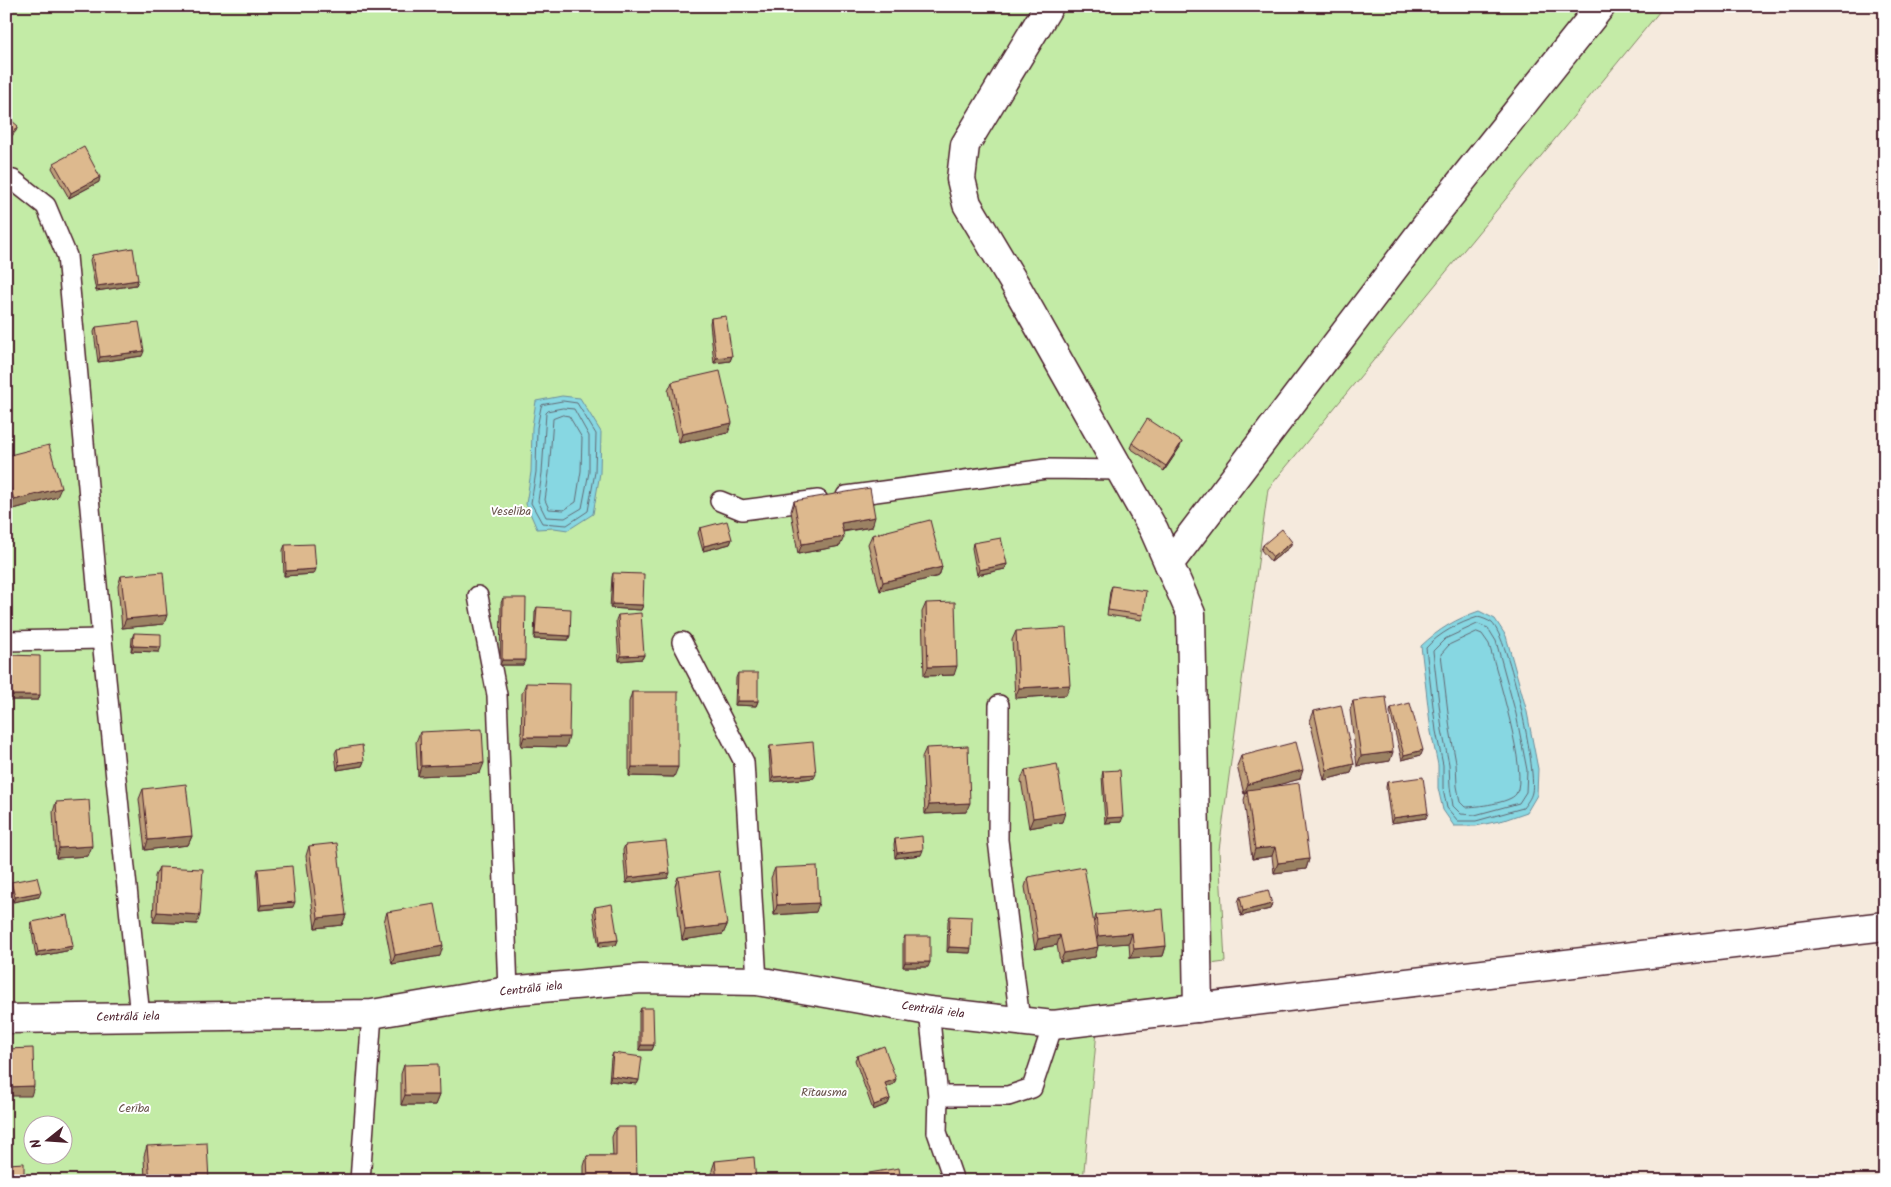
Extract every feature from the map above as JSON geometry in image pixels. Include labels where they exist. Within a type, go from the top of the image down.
[{"type":"street","points":[[1049,6],[966,144],[961,179],[967,204],[1016,286],[1154,530],[1191,614],[1198,1008]]},
{"type":"street","points":[[1169,564],[1429,222],[1601,6]]},
{"type":"street","name":"Centrālā iela","points":[[6,1019],[372,1014],[508,991],[641,978],[757,981],[929,1011],[1053,1025],[1885,926]]},
{"type":"lane","points":[[6,179],[12,180],[46,206],[67,256],[102,639],[140,1017]]},
{"type":"lane","points":[[720,501],[742,510],[1046,469],[1120,470]]},
{"type":"lane","points":[[478,596],[497,694],[508,991]]},
{"type":"lane","points":[[6,641],[102,639]]},
{"type":"lane","points":[[682,642],[744,762],[757,981]]},
{"type":"lane","points":[[998,705],[998,840],[1020,1021]]},
{"type":"lane","points":[[929,1011],[938,1096],[937,1132],[954,1181]]},
{"type":"lane","points":[[360,1181],[372,1014]]},
{"type":"lane","points":[[938,1096],[1008,1096],[1032,1088],[1053,1025]]},
{"type":"green space","name":"Veselība","points":[[6,6],[1664,6],[1268,489],[1219,850],[1225,962],[1203,965],[1198,1008],[1099,1009],[1083,1181],[6,1181]]},
{"type":"water","points":[[562,396],[580,398],[601,432],[600,473],[593,514],[568,530],[554,528],[537,529],[526,504],[531,472],[532,427],[536,401]]},
{"type":"water","points":[[1479,611],[1495,619],[1506,636],[1527,712],[1538,769],[1537,795],[1527,812],[1504,820],[1476,826],[1454,826],[1443,810],[1438,788],[1438,765],[1431,732],[1421,646],[1448,625]]},
{"type":"building","points":[[6,116],[18,126],[6,140]]},
{"type":"building","points":[[84,147],[100,177],[71,193],[54,163]]},
{"type":"building","points":[[133,248],[138,280],[97,286],[92,255]]},
{"type":"building","points":[[726,316],[732,356],[716,358],[711,318]]},
{"type":"building","points":[[139,322],[144,351],[100,357],[96,327]]},
{"type":"building","points":[[720,371],[732,423],[682,434],[672,382]]},
{"type":"building","points":[[1147,419],[1182,442],[1166,466],[1132,443]]},
{"type":"building","points":[[49,445],[61,488],[14,500],[6,471],[6,456]]},
{"type":"building","points":[[870,488],[875,517],[841,523],[844,537],[802,544],[794,501]]},
{"type":"building","points":[[930,520],[942,567],[883,582],[872,535]]},
{"type":"building","points":[[727,521],[732,539],[704,546],[700,528]]},
{"type":"building","points":[[1282,529],[1292,542],[1273,557],[1263,545]]},
{"type":"building","points":[[1001,538],[1007,564],[979,570],[973,543]]},
{"type":"building","points":[[314,544],[316,569],[286,571],[285,545]]},
{"type":"building","points":[[163,572],[167,615],[126,619],[121,576]]},
{"type":"building","points":[[613,573],[644,574],[643,605],[612,604]]},
{"type":"building","points":[[1112,586],[1146,591],[1143,615],[1108,610]]},
{"type":"building","points":[[503,598],[526,598],[525,660],[502,660]]},
{"type":"building","points":[[955,602],[957,666],[928,667],[926,603]]},
{"type":"building","points":[[537,607],[571,609],[570,636],[535,634]]},
{"type":"building","points":[[641,613],[644,655],[621,656],[618,615]]},
{"type":"building","points":[[1066,628],[1070,685],[1019,688],[1016,631]]},
{"type":"building","points":[[134,633],[161,634],[161,647],[133,646]]},
{"type":"building","points":[[8,655],[40,656],[40,695],[7,695]]},
{"type":"building","points":[[738,673],[758,673],[758,701],[737,701]]},
{"type":"building","points":[[526,683],[570,684],[569,737],[524,737]]},
{"type":"building","points":[[632,692],[678,692],[678,767],[632,767]]},
{"type":"building","points":[[1386,697],[1393,752],[1361,756],[1353,701]]},
{"type":"building","points":[[1410,703],[1423,750],[1404,755],[1391,708]]},
{"type":"building","points":[[1341,705],[1354,764],[1327,770],[1314,711]]},
{"type":"building","points":[[482,729],[484,763],[421,766],[420,732]]},
{"type":"building","points":[[813,742],[816,774],[773,777],[770,746]]},
{"type":"building","points":[[1296,742],[1303,770],[1248,784],[1241,756]]},
{"type":"building","points":[[362,745],[364,761],[339,765],[337,749]]},
{"type":"building","points":[[968,746],[970,803],[929,805],[926,748]]},
{"type":"building","points":[[1057,764],[1065,813],[1033,818],[1025,770]]},
{"type":"building","points":[[1120,770],[1123,817],[1107,818],[1103,771]]},
{"type":"building","points":[[1423,777],[1428,813],[1393,818],[1387,782]]},
{"type":"building","points":[[1299,783],[1309,859],[1278,863],[1275,847],[1255,849],[1247,790]]},
{"type":"building","points":[[186,784],[192,836],[148,840],[143,789]]},
{"type":"building","points":[[89,800],[92,846],[59,848],[56,802]]},
{"type":"building","points":[[922,836],[923,850],[897,853],[895,839]]},
{"type":"building","points":[[666,841],[670,873],[628,878],[625,845]]},
{"type":"building","points":[[337,843],[346,915],[318,918],[309,846]]},
{"type":"building","points":[[292,866],[295,902],[261,905],[258,869]]},
{"type":"building","points":[[817,866],[819,903],[777,905],[775,868]]},
{"type":"building","points":[[159,867],[203,869],[200,915],[157,912]]},
{"type":"building","points":[[1084,867],[1098,947],[1064,953],[1060,935],[1038,939],[1028,877]]},
{"type":"building","points":[[719,871],[727,925],[685,930],[678,877]]},
{"type":"building","points":[[37,877],[41,892],[15,897],[11,882]]},
{"type":"building","points":[[1268,890],[1272,904],[1243,911],[1240,897]]},
{"type":"building","points":[[435,904],[443,946],[395,955],[387,912]]},
{"type":"building","points":[[612,904],[618,940],[600,942],[595,907]]},
{"type":"building","points":[[1163,909],[1166,946],[1134,949],[1132,933],[1098,936],[1096,915]]},
{"type":"building","points":[[67,915],[73,946],[38,952],[32,922]]},
{"type":"building","points":[[950,916],[972,917],[971,948],[949,947]]},
{"type":"building","points":[[905,936],[930,936],[930,962],[905,962]]},
{"type":"building","points":[[641,1008],[653,1008],[654,1045],[641,1045]]},
{"type":"building","points":[[884,1046],[896,1079],[885,1083],[890,1099],[874,1105],[857,1056]]},
{"type":"building","points":[[33,1048],[34,1086],[6,1087],[6,1049]]},
{"type":"building","points":[[613,1053],[642,1057],[639,1080],[611,1076]]},
{"type":"building","points":[[438,1064],[439,1095],[405,1095],[404,1065]]},
{"type":"building","points":[[616,1127],[636,1127],[637,1181],[588,1181],[587,1156],[616,1156]]},
{"type":"building","points":[[207,1143],[209,1181],[150,1181],[147,1146]]},
{"type":"building","points":[[754,1157],[756,1181],[717,1181],[715,1161]]},
{"type":"building","points":[[8,1164],[24,1164],[24,1181],[8,1181]]},
{"type":"building","points":[[899,1168],[901,1181],[864,1181],[863,1174]]},
{"type":"park label","name":"Rītausma","points":[[824,1092]]},
{"type":"park label","name":"Cerība","points":[[134,1108]]}]
